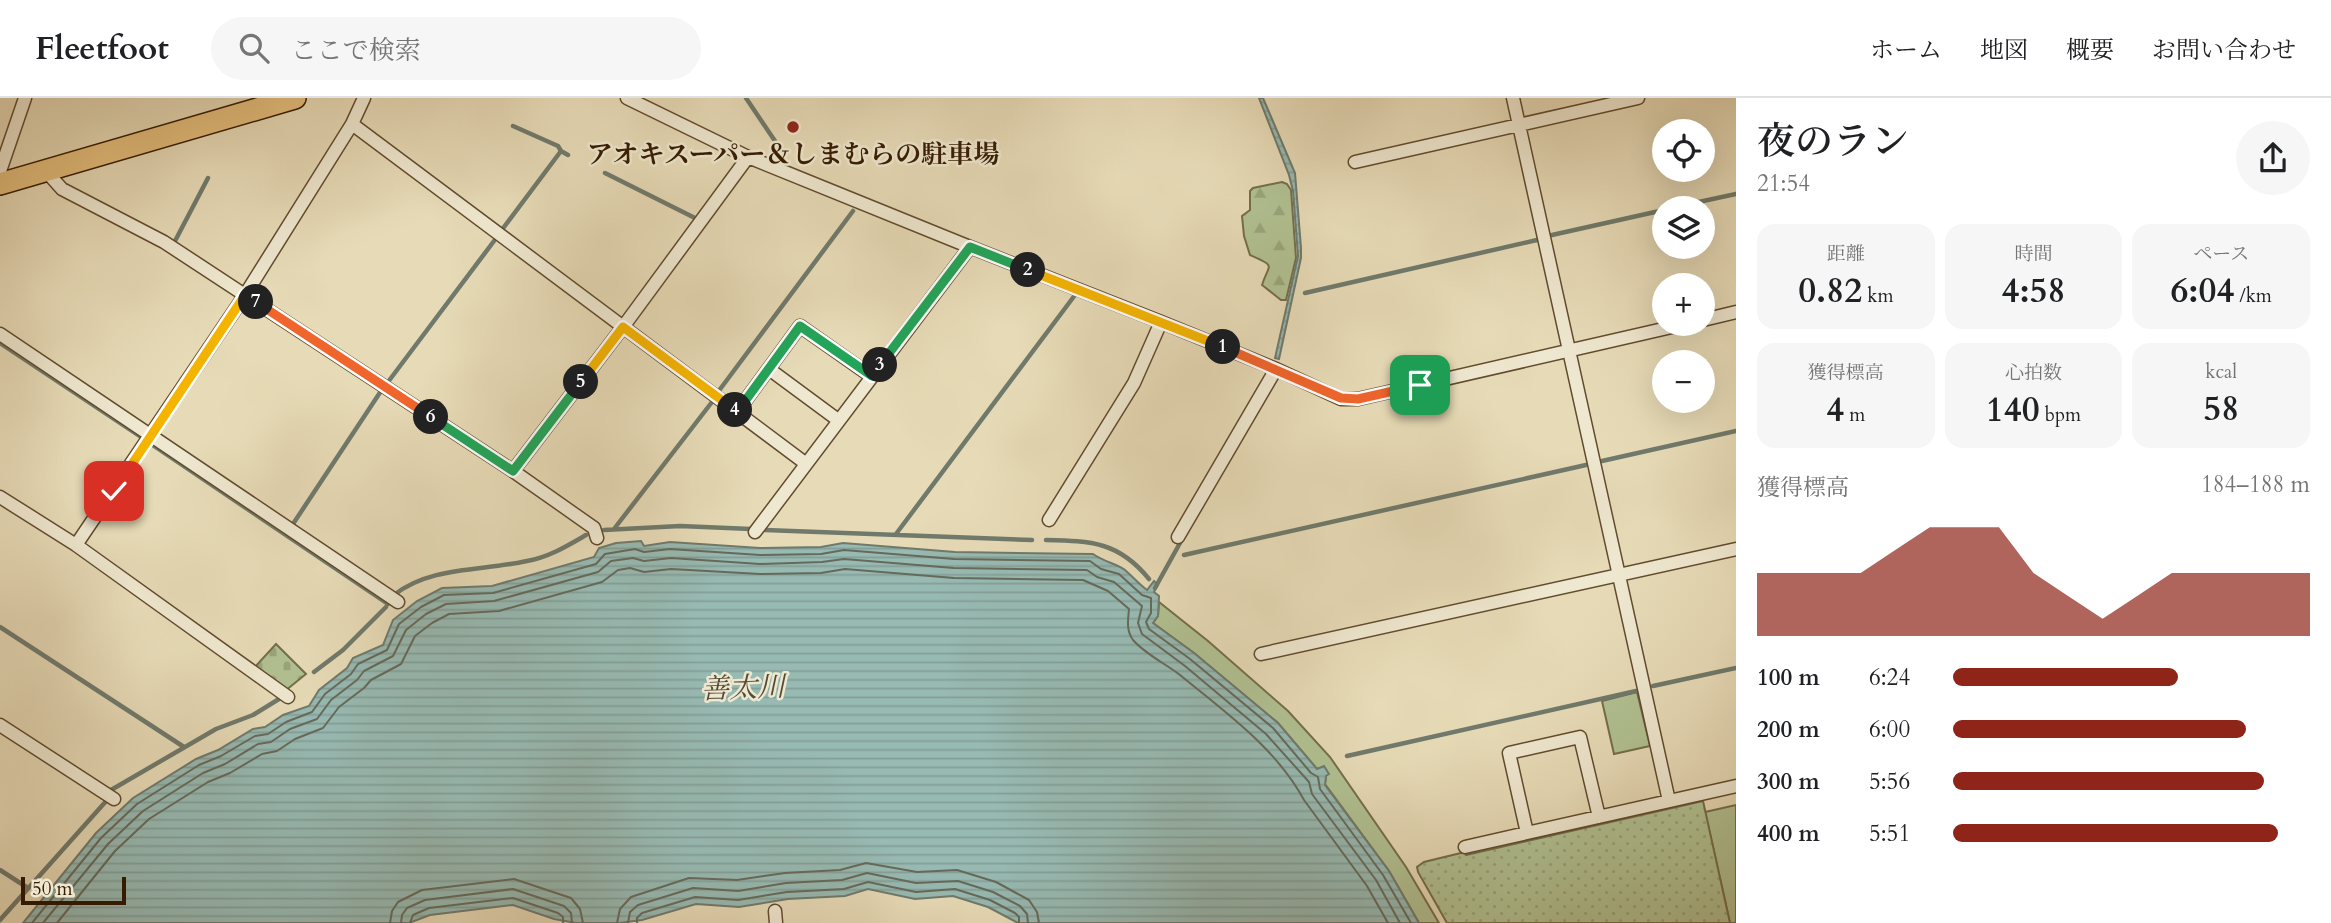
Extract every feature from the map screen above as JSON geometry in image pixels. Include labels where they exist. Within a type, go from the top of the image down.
[{"type":"highway","points":[[0,184],[295,98]]},
{"type":"street","points":[[0,172],[25,98]]},
{"type":"street","points":[[76,545],[245,295],[352,124],[364,98]]},
{"type":"street","points":[[627,98],[748,157],[1161,321],[1341,398],[1350,400],[1652,331]]},
{"type":"street","points":[[1513,98],[1669,801]]},
{"type":"street","points":[[1355,162],[1638,98]]},
{"type":"street","points":[[352,124],[805,463]]},
{"type":"street","points":[[513,471],[748,157]]},
{"type":"street","points":[[45,170],[62,189],[164,242],[513,471],[594,528],[597,538]]},
{"type":"street","points":[[755,532],[970,247]]},
{"type":"street","points":[[1715,317],[1736,312]]},
{"type":"street","points":[[1049,520],[1134,383],[1161,321]]},
{"type":"street","points":[[737,412],[800,326],[872,376]]},
{"type":"street","points":[[0,334],[398,602]]},
{"type":"street","points":[[769,369],[838,420]]},
{"type":"street","points":[[1178,537],[1276,369]]},
{"type":"street","points":[[0,498],[76,545],[288,697]]},
{"type":"street","points":[[1261,654],[1736,550]]},
{"type":"street","points":[[0,725],[114,799]]},
{"type":"street","points":[[1527,833],[1509,753],[1580,737],[1599,817]]},
{"type":"street","points":[[1465,847],[1736,786]]},
{"type":"green space","points":[[1282,182],[1291,190],[1296,258],[1286,300],[1281,300],[1262,285],[1269,266],[1250,255],[1242,216],[1250,210],[1250,191],[1253,188]]},
{"type":"green space","points":[[1159,602],[1288,711],[1330,757],[1406,867],[1439,923],[1419,923],[1389,871],[1325,784],[1323,767],[1317,769],[1278,723],[1194,653],[1153,623],[1158,616]]},
{"type":"green space","points":[[276,644],[306,674],[285,691],[254,668]]},
{"type":"green space","points":[[1637,692],[1650,746],[1614,754],[1602,701]]},
{"type":"green space","points":[[1703,801],[1730,923],[1447,923],[1418,872],[1417,867],[1424,862],[1465,852],[1466,855]]},
{"type":"green space","points":[[1736,805],[1736,923],[1730,923],[1705,812]]},
{"type":"water","points":[[1259,98],[1263,98],[1295,173],[1301,248],[1279,359],[1275,358],[1298,256],[1293,191]]},
{"type":"water","name":"善太川","points":[[641,541],[644,546],[670,542],[760,548],[821,547],[843,543],[955,552],[1093,554],[1122,568],[1147,590],[1154,581],[1158,585],[1154,592],[1159,596],[1158,616],[1153,623],[1194,653],[1278,723],[1317,769],[1324,766],[1329,774],[1326,776],[1325,785],[1389,871],[1419,923],[1018,923],[988,907],[953,896],[915,899],[868,889],[845,896],[788,899],[739,907],[696,904],[642,920],[619,923],[576,923],[554,919],[513,905],[430,915],[409,923],[23,923],[96,833],[133,798],[196,759],[218,750],[253,729],[265,727],[283,715],[309,706],[319,690],[347,668],[353,658],[383,645],[393,620],[417,601],[442,588],[492,586],[594,557],[599,548],[616,543]]},
{"type":"waterway","points":[[746,98],[775,141]]},
{"type":"waterway","points":[[513,126],[558,146],[561,151]]},
{"type":"waterway","points":[[501,231],[561,151],[568,155]]},
{"type":"waterway","points":[[605,173],[695,218]]},
{"type":"waterway","points":[[175,241],[208,178]]},
{"type":"waterway","points":[[1715,199],[1736,194]]},
{"type":"waterway","points":[[718,392],[853,211]]},
{"type":"waterway","points":[[1552,235],[1652,213]]},
{"type":"waterway","points":[[1305,293],[1537,240]]},
{"type":"waterway","points":[[388,382],[494,241]]},
{"type":"waterway","points":[[896,534],[1075,295]]},
{"type":"waterway","points":[[0,343],[141,437]]},
{"type":"waterway","points":[[291,527],[381,391]]},
{"type":"waterway","points":[[614,529],[712,402]]},
{"type":"waterway","points":[[1602,461],[1736,431]]},
{"type":"waterway","points":[[154,446],[388,604]]},
{"type":"waterway","points":[[1184,555],[1586,465]]},
{"type":"waterway","points":[[604,530],[680,526],[751,529]]},
{"type":"waterway","points":[[765,530],[1032,540]]},
{"type":"waterway","points":[[394,595],[408,586],[440,574],[543,557],[586,535]]},
{"type":"waterway","points":[[1046,540],[1077,541],[1104,546],[1127,557],[1149,579]]},
{"type":"waterway","points":[[1155,588],[1180,543]]},
{"type":"waterway","points":[[314,672],[343,650],[386,607]]},
{"type":"waterway","points":[[0,627],[184,747]]},
{"type":"waterway","points":[[1653,686],[1736,668]]},
{"type":"waterway","points":[[1347,756],[1636,691]]},
{"type":"waterway","points":[[111,790],[216,729],[253,715],[279,699]]},
{"type":"waterway","points":[[0,920],[108,799]]},
{"type":"waterway","points":[[0,870],[28,888]]},
{"type":"place","name":"アオキスーパー＆しまむらの駐車場","points":[[793,127]]},
{"type":"route","points":[[114,491],[245,295],[513,471],[623,327],[737,412],[800,326],[872,376],[970,247],[1161,321],[1341,398],[1358,399],[1420,385]]}]
